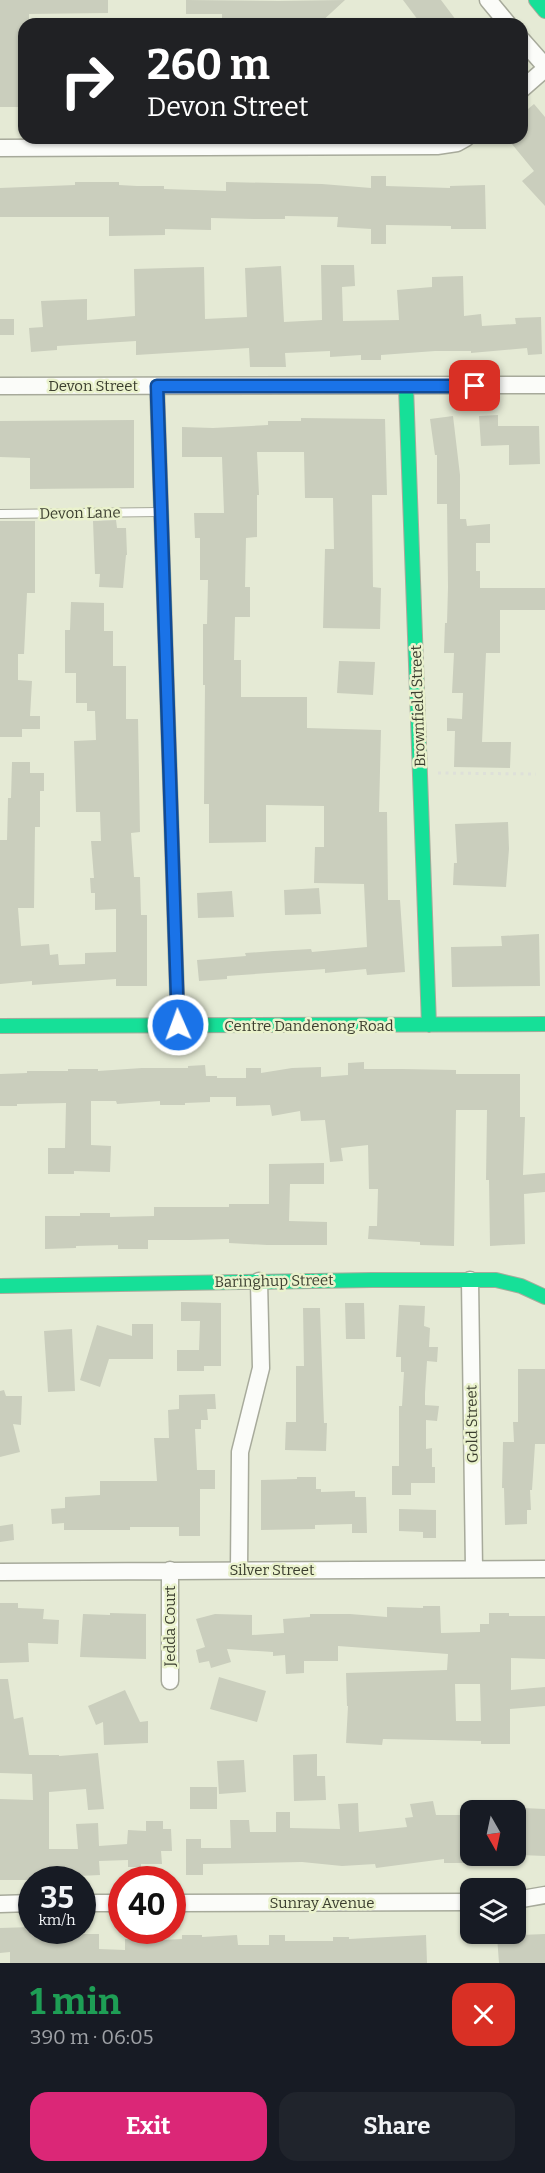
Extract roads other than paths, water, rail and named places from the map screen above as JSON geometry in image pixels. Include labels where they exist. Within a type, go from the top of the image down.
[{"type":"main road","points":[[536,0],[545,11]]},
{"type":"main road","points":[[157,386],[178,1025]]},
{"type":"main road","name":"Brownfield Street","points":[[406,386],[429,1025]]},
{"type":"main road","name":"Centre Dandenong Road","points":[[0,1026],[545,1024]]},
{"type":"main road","name":"Baringhup Street","points":[[0,1286],[470,1280],[508,1282],[545,1297]]},
{"type":"street","points":[[488,0],[503,18]]},
{"type":"street","points":[[528,47],[545,68],[528,84]]},
{"type":"street","points":[[0,148],[437,146],[450,144]]},
{"type":"street","name":"Devon Street","points":[[0,386],[545,386]]},
{"type":"street","name":"Gold Street","points":[[470,1280],[474,1569]]},
{"type":"street","points":[[239,1570],[240,1452],[261,1368],[259,1281]]},
{"type":"street","name":"Silver Street","points":[[0,1572],[545,1569]]},
{"type":"street","name":"Jedda Court","points":[[170,1570],[170,1681]]},
{"type":"street","points":[[526,1898],[545,1895]]},
{"type":"street","name":"Sunray Avenue","points":[[186,1903],[460,1902]]},
{"type":"street","points":[[0,1904],[18,1904]]},
{"type":"lane","name":"Devon Lane","points":[[0,514],[161,512]]}]
